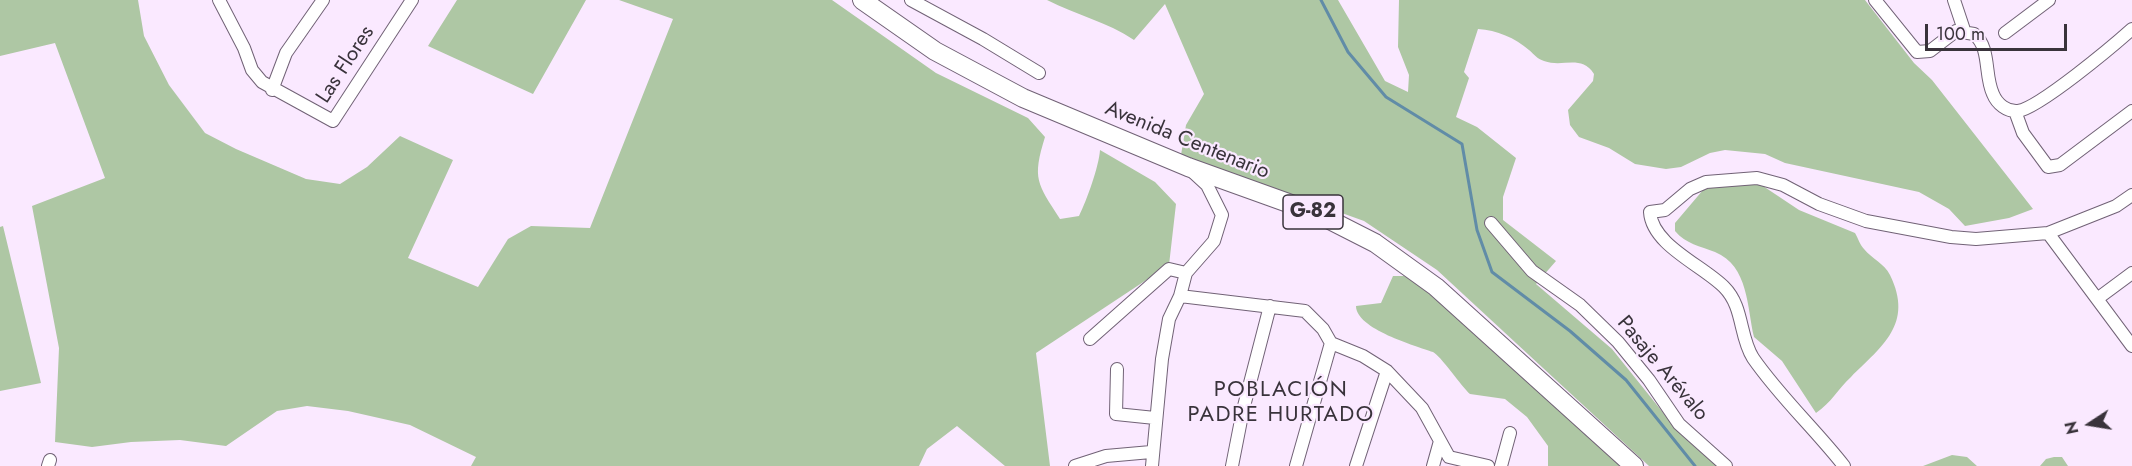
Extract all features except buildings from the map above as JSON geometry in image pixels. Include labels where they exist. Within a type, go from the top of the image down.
[{"type":"main road","name":"Avenida Centenario","points":[[862,0],[935,51],[1023,98],[1188,167],[1316,213],[1353,231],[1396,257],[1436,287],[1634,466]]},
{"type":"street","points":[[219,0],[244,48],[252,70],[272,90],[286,53],[323,0]]},
{"type":"street","name":"Las Flores","points":[[272,90],[333,121],[412,0]]},
{"type":"street","points":[[911,0],[1039,73]]},
{"type":"street","points":[[1875,0],[1917,52],[1926,53],[1953,33],[1964,30],[1974,34],[1983,44],[1987,77],[1994,98],[2002,107],[2015,111],[2024,109],[2050,93],[2132,29]]},
{"type":"street","points":[[1954,0],[1964,30]]},
{"type":"street","points":[[2005,33],[2049,0]]},
{"type":"street","points":[[2015,111],[2023,133],[2048,167],[2060,165],[2132,111]]},
{"type":"street","points":[[1152,466],[1151,452],[1169,319],[1180,296],[1186,273],[1214,241],[1222,215],[1207,185],[1188,167]]},
{"type":"street","points":[[1844,466],[1785,399],[1753,357],[1745,339],[1739,310],[1730,294],[1702,268],[1655,232],[1650,212],[1665,210],[1690,189],[1706,182],[1757,178],[1783,185],[1830,209],[1894,227],[1968,238],[2048,233],[2116,206],[2132,195]]},
{"type":"street","name":"Pasaje Arévalo","points":[[1491,224],[1532,271],[1585,309],[1618,342],[1649,380],[1670,414],[1726,466]]},
{"type":"street","points":[[2048,233],[2132,346]]},
{"type":"street","points":[[1090,339],[1169,269],[1186,273]]},
{"type":"street","points":[[2097,298],[2132,273]]},
{"type":"street","points":[[1180,296],[1305,311],[1323,329],[1331,343],[1363,356],[1387,371],[1422,408],[1449,457],[1488,466]]},
{"type":"street","points":[[1232,466],[1243,410],[1270,306]]},
{"type":"street","points":[[1296,466],[1331,343]]},
{"type":"street","points":[[1118,369],[1116,414],[1155,418]]},
{"type":"street","points":[[1356,466],[1387,371]]},
{"type":"street","points":[[1501,466],[1510,433]]},
{"type":"street","points":[[1433,466],[1440,441]]},
{"type":"street","points":[[1075,466],[1106,456],[1151,452]]},
{"type":"green space","points":[[0,0],[138,0],[144,36],[169,85],[205,133],[306,179],[340,184],[367,167],[400,136],[453,160],[408,258],[478,287],[508,239],[531,226],[590,228],[673,19],[619,0],[832,0],[936,73],[1028,118],[1045,137],[1039,162],[1039,180],[1046,197],[1060,219],[1079,216],[1092,183],[1100,150],[1155,182],[1176,204],[1169,265],[1036,353],[1050,466],[1005,466],[957,426],[927,449],[919,466],[471,466],[476,457],[410,425],[348,411],[307,406],[277,411],[226,446],[180,440],[131,442],[92,447],[55,442],[59,348],[32,206],[105,178],[55,43],[0,56]]},
{"type":"green space","points":[[457,0],[586,0],[533,94],[428,46]]},
{"type":"green space","points":[[1047,0],[1338,0],[1385,81],[1408,92],[1409,75],[1398,47],[1399,0],[1865,0],[1914,63],[1932,80],[2033,209],[2009,218],[1965,226],[1949,209],[1919,192],[1785,163],[1765,154],[1725,150],[1710,153],[1681,167],[1666,169],[1635,164],[1609,148],[1579,137],[1570,125],[1568,110],[1593,81],[1594,74],[1589,68],[1577,63],[1544,61],[1512,38],[1478,29],[1464,72],[1469,78],[1456,117],[1477,127],[1516,158],[1503,197],[1503,220],[1556,261],[1536,284],[1612,349],[1669,420],[1719,466],[1649,466],[1437,270],[1364,221],[1181,155],[1186,125],[1204,94],[1165,4],[1134,40],[1114,28]]},
{"type":"green space","points":[[1739,179],[1760,184],[1799,210],[1855,233],[1863,247],[1890,275],[1896,292],[1898,307],[1891,333],[1874,355],[1816,413],[1782,361],[1754,337],[1745,289],[1734,267],[1726,258],[1689,242],[1675,231],[1675,223],[1703,190]]},
{"type":"green space","points":[[3,226],[41,383],[0,391],[0,227]]},
{"type":"green space","points":[[1393,276],[1404,276],[1415,280],[1624,466],[1548,466],[1548,446],[1527,417],[1505,399],[1470,394],[1433,352],[1401,341],[1366,322],[1356,306],[1381,303]]},
{"type":"green space","points":[[1952,455],[1967,457],[1977,466],[1923,466]]},
{"type":"green space","points":[[2062,457],[2068,466],[2040,466],[2046,459]]},
{"type":"waterway","points":[[1321,0],[1348,52],[1386,97],[1462,144],[1477,230],[1492,272],[1570,331],[1626,380],[1695,466]]},
{"type":"district","name":"POBLACIÓN PADRE HURTADO","points":[[1281,404]]}]
